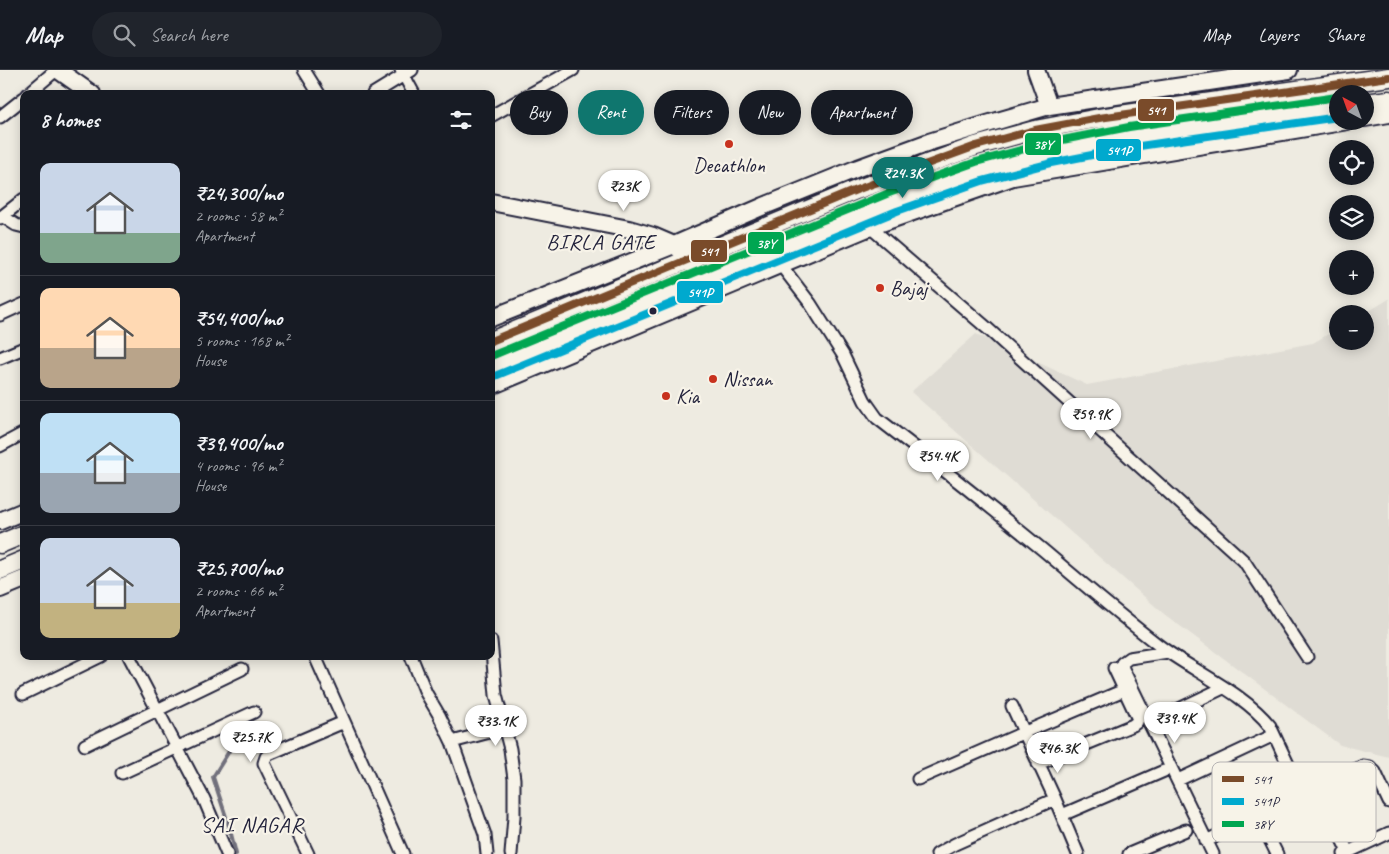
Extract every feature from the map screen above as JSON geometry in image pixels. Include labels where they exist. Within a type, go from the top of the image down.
[{"type":"main road","points":[[495,339],[856,190],[976,146],[1026,133],[1099,118],[1389,77]]},
{"type":"main road","points":[[1374,102],[1389,100]]},
{"type":"main road","points":[[495,366],[703,289],[894,202],[1008,163],[1108,141],[1329,108]]},
{"type":"main road","points":[[0,544],[20,536]]},
{"type":"main road","points":[[0,570],[20,562]]},
{"type":"street","points":[[33,90],[57,70],[86,90]]},
{"type":"street","points":[[304,70],[316,90]]},
{"type":"street","points":[[495,114],[574,70]]},
{"type":"street","points":[[495,316],[674,245],[858,168],[929,142],[1049,106],[1289,70]]},
{"type":"street","points":[[1039,71],[1049,106]]},
{"type":"street","points":[[379,90],[406,72],[413,90]]},
{"type":"street","points":[[0,117],[20,101]]},
{"type":"street","points":[[1374,116],[1389,114]]},
{"type":"street","points":[[495,384],[703,289],[780,264],[870,227],[1013,177],[1329,124]]},
{"type":"street","points":[[20,202],[1,217],[20,226]]},
{"type":"street","points":[[495,203],[629,229],[653,236],[674,245],[690,258],[703,289]]},
{"type":"street","points":[[870,227],[987,328],[1244,561],[1307,657]]},
{"type":"street","points":[[780,264],[810,303],[843,355],[865,401],[877,418],[986,503],[1157,644],[1262,716],[1270,726],[1287,762]]},
{"type":"street","points":[[0,316],[20,306]]},
{"type":"street","points":[[0,358],[20,350]]},
{"type":"street","points":[[0,446],[20,435]]},
{"type":"street","points":[[0,521],[20,513]]},
{"type":"street","points":[[0,589],[20,581]]},
{"type":"street","points":[[1168,652],[1129,658],[1122,663],[1213,854]]},
{"type":"street","points":[[24,694],[93,660]]},
{"type":"street","points":[[132,660],[204,799],[226,854]]},
{"type":"street","points":[[317,660],[403,854]]},
{"type":"street","points":[[413,660],[426,693],[452,742],[484,836],[487,854]]},
{"type":"street","points":[[493,660],[496,695],[510,749],[514,779],[514,818],[511,854]]},
{"type":"street","points":[[1038,764],[1137,722],[1137,717],[1114,668]]},
{"type":"street","points":[[85,745],[242,669]]},
{"type":"street","points":[[1150,723],[1223,688]]},
{"type":"street","points":[[918,779],[1124,690]]},
{"type":"street","points":[[1012,706],[1078,854]]},
{"type":"street","points":[[122,773],[254,712]]},
{"type":"street","points":[[308,854],[264,763],[269,754],[344,722]]},
{"type":"street","points":[[452,742],[505,728]]},
{"type":"street","points":[[1216,762],[1274,735]]},
{"type":"street","points":[[1178,780],[1212,764]]},
{"type":"street","points":[[1062,815],[1164,771]]},
{"type":"street","points":[[1376,774],[1389,802]]},
{"type":"street","points":[[937,854],[1055,799]]},
{"type":"street","points":[[1129,854],[1186,830]]},
{"type":"street","points":[[1376,839],[1389,833]]},
{"type":"street","points":[[1206,840],[1212,837]]},
{"type":"street","points":[[1271,842],[1277,854]]},
{"type":"street","points":[[1346,853],[1370,842]]},
{"type":"shaded area","points":[[1389,299],[1389,757],[1340,745],[1164,614],[911,392],[976,334],[1087,385],[1313,343],[1329,334],[1329,350],[1374,350],[1374,308]]},
{"type":"waterway","points":[[236,740],[213,777],[236,854]]},
{"type":"transit line","name":"541","points":[[495,339],[856,190],[976,146],[1035,130],[1099,118],[1389,77]]},
{"type":"transit line","name":"38Y","points":[[495,354],[889,193],[976,162],[1047,143],[1129,127],[1329,98]]},
{"type":"transit line","name":"541P","points":[[495,376],[897,211],[982,181],[1051,163],[1133,147],[1329,118]]},
{"type":"place","name":"Decathlon","points":[[729,144]]},
{"type":"place","name":"Bajaj","points":[[880,288]]},
{"type":"place","name":"Nissan","points":[[713,379]]},
{"type":"place","name":"Kia","points":[[666,396]]},
{"type":"district","name":"BIRLA GATE","points":[[601,242]]},
{"type":"district","name":"SAI NAGAR","points":[[252,825]]}]
